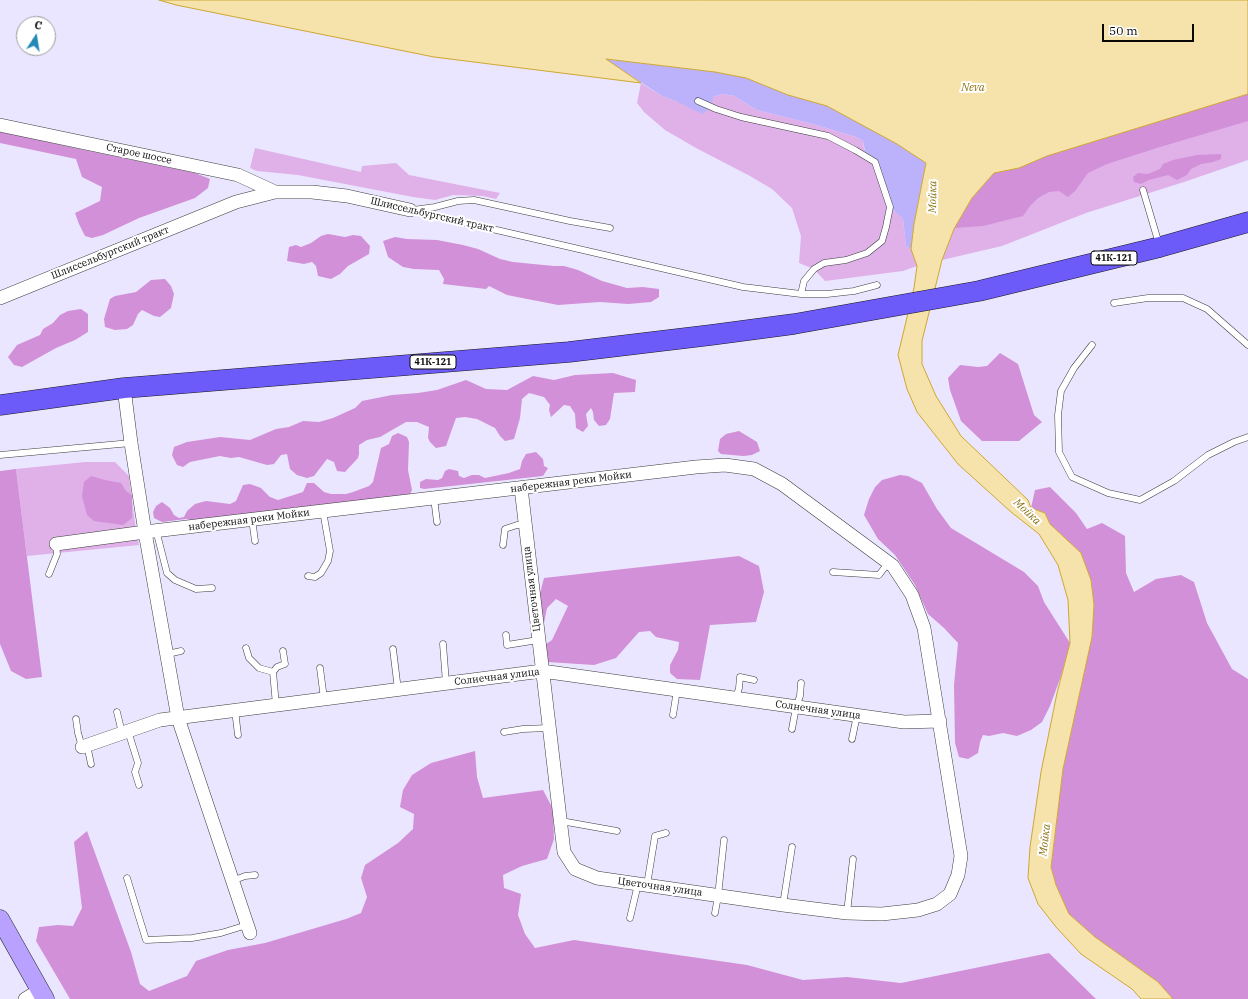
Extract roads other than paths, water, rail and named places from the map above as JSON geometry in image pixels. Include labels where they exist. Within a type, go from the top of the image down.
[{"type":"main road","name":"41К-121","points":[[0,405],[124,388],[414,363],[568,352],[794,324],[980,291],[1160,247],[1248,222]]},
{"type":"main road","points":[[0,919],[36,996]]},
{"type":"street","name":"Старое шоссе","points":[[0,125],[238,175],[275,192]]},
{"type":"street","name":"Шлиссельбургский тракт","points":[[0,298],[236,202],[275,192],[312,192],[347,196],[410,210]]},
{"type":"street","points":[[124,388],[131,443],[151,531],[167,654],[178,718],[248,929]]},
{"type":"street","name":"набережная реки Мойки","points":[[56,544],[151,531],[696,467],[725,465],[754,469],[782,484],[892,566],[912,595],[924,628],[940,721]]},
{"type":"street","name":"Цветочная улица","points":[[521,488],[564,852],[575,869],[597,878],[847,913],[882,914],[918,910],[937,904],[950,894],[958,875],[961,856],[940,721]]},
{"type":"street","name":"Солнечная улица","points":[[85,746],[160,720],[542,671],[904,722],[940,721]]},
{"type":"lane","points":[[698,101],[716,109],[741,117],[828,136],[875,162],[890,207],[882,241],[867,253],[846,260],[824,263],[814,269],[804,281],[801,294]]},
{"type":"lane","points":[[1144,190],[1160,247]]},
{"type":"lane","points":[[410,210],[435,207],[458,201],[474,200],[570,221],[610,228]]},
{"type":"lane","name":"Шлиссельбургский тракт","points":[[410,210],[743,287],[801,294],[827,294],[854,291],[877,285]]},
{"type":"lane","points":[[1114,303],[1148,298],[1182,298],[1207,309],[1248,345]]},
{"type":"lane","points":[[1092,345],[1074,368],[1061,391],[1058,415],[1059,452],[1072,477],[1108,493],[1140,500],[1174,482],[1208,455],[1248,437]]},
{"type":"lane","points":[[0,455],[131,443]]},
{"type":"lane","points":[[434,498],[437,522]]},
{"type":"lane","points":[[308,576],[315,577],[321,573],[328,561],[330,551],[329,537],[325,524],[324,511]]},
{"type":"lane","points":[[252,519],[255,542]]},
{"type":"lane","points":[[503,545],[505,529],[517,525],[525,525]]},
{"type":"lane","points":[[151,531],[167,573],[175,580],[196,589],[212,588]]},
{"type":"lane","points":[[49,574],[57,554],[56,544]]},
{"type":"lane","points":[[833,572],[879,575],[888,563]]},
{"type":"lane","points":[[506,635],[507,645],[538,640]]},
{"type":"lane","points":[[443,644],[446,683]]},
{"type":"lane","points":[[246,648],[249,658],[259,668],[273,672]]},
{"type":"lane","points":[[393,649],[398,690]]},
{"type":"lane","points":[[167,654],[181,651]]},
{"type":"lane","points":[[276,705],[273,672],[277,667],[285,664],[283,651]]},
{"type":"lane","points":[[320,668],[324,699]]},
{"type":"lane","points":[[736,698],[740,677],[754,680]]},
{"type":"lane","points":[[792,729],[796,707],[800,696],[801,683]]},
{"type":"lane","points":[[673,715],[677,690]]},
{"type":"lane","points":[[235,710],[238,735]]},
{"type":"lane","points":[[117,712],[138,763],[135,772],[139,785]]},
{"type":"lane","points":[[852,739],[857,715]]},
{"type":"lane","points":[[76,719],[78,733],[85,746],[91,764]]},
{"type":"lane","points":[[504,732],[523,729],[549,728]]},
{"type":"lane","points":[[560,821],[618,831]]},
{"type":"lane","points":[[630,918],[643,884],[655,836],[666,833]]},
{"type":"lane","points":[[715,913],[724,840]]},
{"type":"lane","points":[[783,905],[792,847]]},
{"type":"lane","points":[[847,913],[853,859]]},
{"type":"lane","points":[[232,881],[245,876],[255,875]]},
{"type":"lane","points":[[126,878],[146,940],[192,938],[248,929]]},
{"type":"water","name":"Neva","points":[[159,0],[1248,0],[1248,94],[1047,156],[1019,168],[994,173],[972,198],[954,229],[942,260],[922,341],[922,364],[936,396],[961,436],[1028,500],[1031,508],[1045,513],[1050,524],[1081,553],[1091,580],[1094,605],[1092,637],[1063,769],[1051,867],[1056,885],[1069,914],[1095,937],[1158,982],[1173,999],[1141,999],[1132,989],[1081,954],[1056,927],[1038,904],[1028,878],[1030,847],[1041,772],[1057,693],[1070,643],[1068,600],[1058,565],[1039,534],[1011,512],[958,464],[917,412],[907,389],[898,355],[914,288],[917,266],[911,249],[914,224],[926,163],[897,144],[827,106],[788,95],[746,78],[715,72],[606,59],[641,83],[434,57],[176,5]]},
{"type":"water label","name":"Мойка","points":[[933,197]]},
{"type":"water label","name":"Мойка","points":[[1027,512]]},
{"type":"water label","name":"Мойка","points":[[1045,840]]}]
